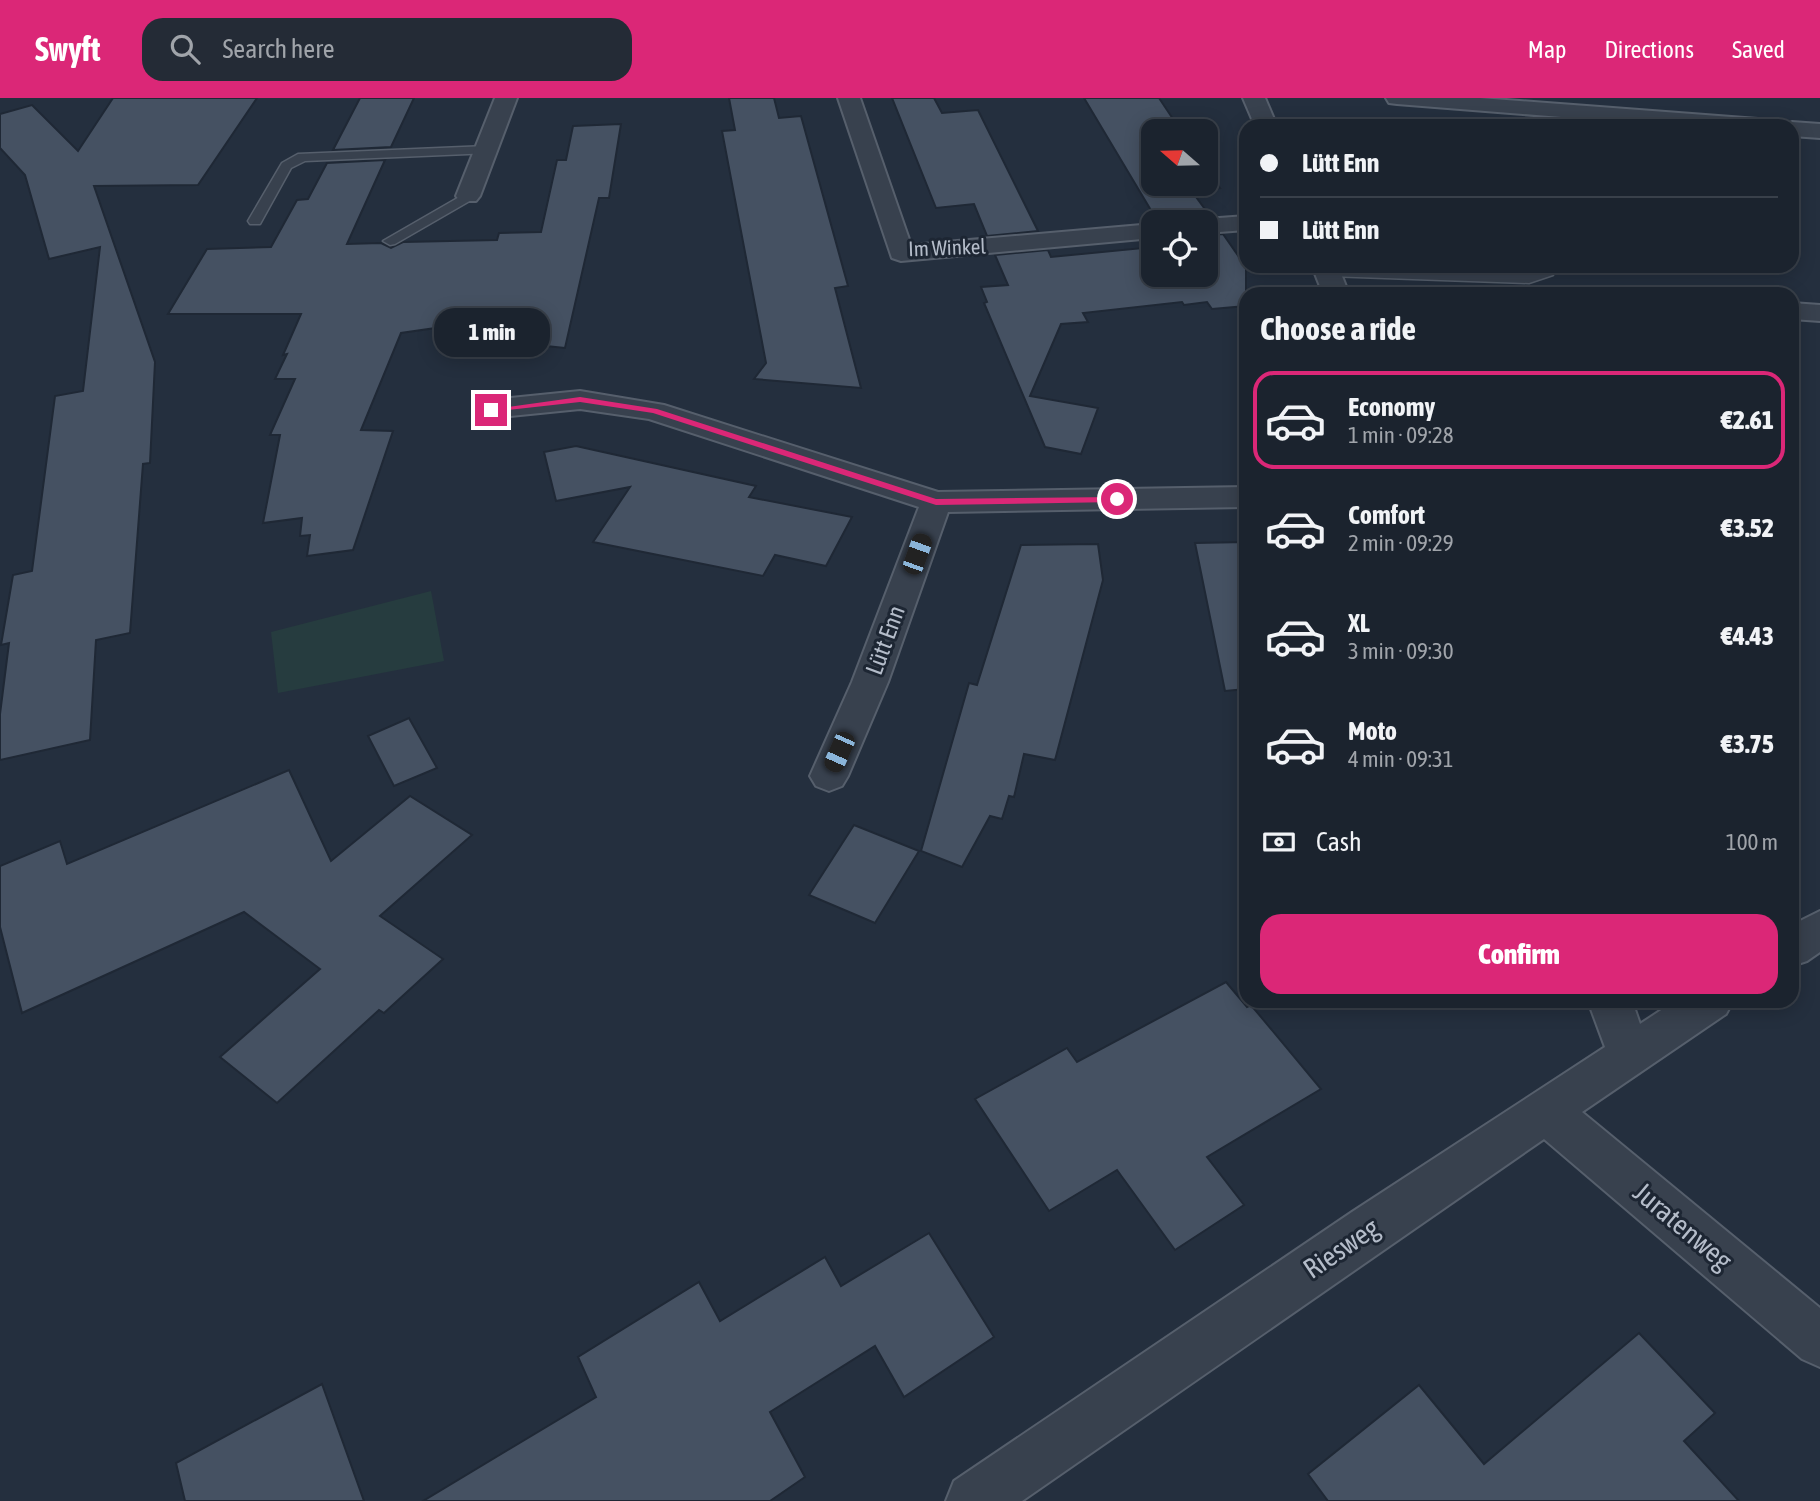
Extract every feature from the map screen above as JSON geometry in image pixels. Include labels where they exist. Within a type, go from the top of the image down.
[{"type":"street","points":[[468,196],[506,98]]},
{"type":"street","name":"Im Winkel","points":[[849,98],[901,253],[1141,232]]},
{"type":"street","points":[[1254,98],[1263,119]]},
{"type":"street","points":[[1397,98],[1668,119]]},
{"type":"street","points":[[1799,130],[1820,131]]},
{"type":"street","points":[[1218,225],[1239,224]]},
{"type":"street","points":[[1799,312],[1820,313]]},
{"type":"street","points":[[491,410],[580,400],[654,411],[936,502],[1239,498]]},
{"type":"street","name":"Lütt Enn","points":[[829,776],[870,682],[936,502]]},
{"type":"street","points":[[1799,942],[1820,929]]},
{"type":"street","points":[[1612,1008],[1630,1055]]},
{"type":"street","name":"Riesweg","points":[[974,1501],[1700,1008]]},
{"type":"street","name":"Juratenweg","points":[[1546,1111],[1820,1341]]},
{"type":"lane","points":[[255,222],[286,166],[302,158],[487,150]]},
{"type":"lane","points":[[390,241],[468,196]]},
{"type":"lane","points":[[1330,277],[1529,279],[1545,273]]},
{"type":"green space","points":[[431,591],[444,661],[278,693],[271,632]]},
{"type":"building","points":[[113,98],[257,98],[198,185],[94,186],[155,362],[150,463],[143,464],[130,633],[96,640],[90,740],[0,760],[0,714],[9,643],[1,645],[13,575],[32,571],[55,396],[83,391],[100,247],[49,259],[25,175],[0,148],[0,114],[32,105],[78,151]]},
{"type":"building","points":[[360,98],[414,98],[391,147],[333,150]]},
{"type":"building","points":[[729,98],[774,98],[779,118],[801,116],[848,286],[835,288],[861,388],[754,379],[766,363],[722,131],[735,130]]},
{"type":"building","points":[[892,98],[934,98],[942,113],[978,110],[1038,231],[987,236],[974,204],[936,208]]},
{"type":"building","points":[[1084,98],[1159,98],[1173,119],[1141,119],[1141,194]]},
{"type":"building","points":[[621,124],[609,198],[599,198],[565,348],[546,346],[474,357],[471,323],[401,333],[361,430],[393,431],[353,550],[307,556],[310,535],[300,536],[302,518],[263,523],[280,435],[270,435],[295,379],[275,379],[301,314],[168,314],[207,249],[271,247],[297,200],[308,199],[327,163],[385,160],[347,244],[381,243],[391,248],[403,242],[497,240],[499,233],[541,232],[557,160],[566,160],[573,126]]},
{"type":"building","points":[[1142,196],[1195,196],[1206,210],[1151,210]]},
{"type":"building","points":[[1218,234],[1223,234],[1239,257],[1239,273],[1246,273],[1246,287],[1239,287],[1239,307],[1212,309],[1207,302],[1184,305],[1182,302],[1083,313],[1088,322],[1061,324],[1030,396],[1098,408],[1081,454],[1045,447],[984,303],[987,302],[981,287],[1008,285],[995,255],[1048,250],[1051,257],[1141,248],[1141,287],[1218,287]]},
{"type":"building","points":[[576,446],[756,486],[749,497],[852,517],[826,566],[775,555],[763,576],[593,542],[630,487],[556,501],[544,452]]},
{"type":"building","points":[[1239,542],[1239,690],[1225,691],[1195,543]]},
{"type":"building","points":[[1098,544],[1103,580],[1055,760],[1024,754],[1014,797],[1009,796],[1002,819],[990,816],[962,867],[921,851],[969,683],[977,685],[1021,545]]},
{"type":"building","points":[[409,718],[437,768],[394,786],[368,736]]},
{"type":"building","points":[[289,770],[331,861],[410,796],[472,835],[380,916],[443,959],[384,1013],[379,1010],[277,1103],[220,1057],[320,969],[244,912],[22,1013],[0,927],[0,866],[60,841],[67,864]]},
{"type":"building","points":[[854,825],[919,851],[875,923],[809,895]]},
{"type":"building","points":[[1226,982],[1239,997],[1239,1008],[1254,1008],[1321,1089],[1207,1157],[1244,1205],[1175,1250],[1117,1170],[1049,1211],[975,1099],[1067,1048],[1077,1062]]},
{"type":"building","points":[[929,1233],[994,1337],[904,1397],[875,1346],[770,1412],[805,1477],[770,1501],[423,1501],[596,1397],[578,1357],[699,1282],[720,1321],[825,1257],[841,1286]]},
{"type":"building","points":[[1639,1333],[1715,1413],[1684,1441],[1739,1501],[1328,1501],[1308,1474],[1419,1385],[1484,1464]]},
{"type":"building","points":[[322,1384],[364,1501],[185,1501],[176,1463]]},
{"type":"route","points":[[491,410],[580,400],[654,411],[936,502],[1117,499]]}]
